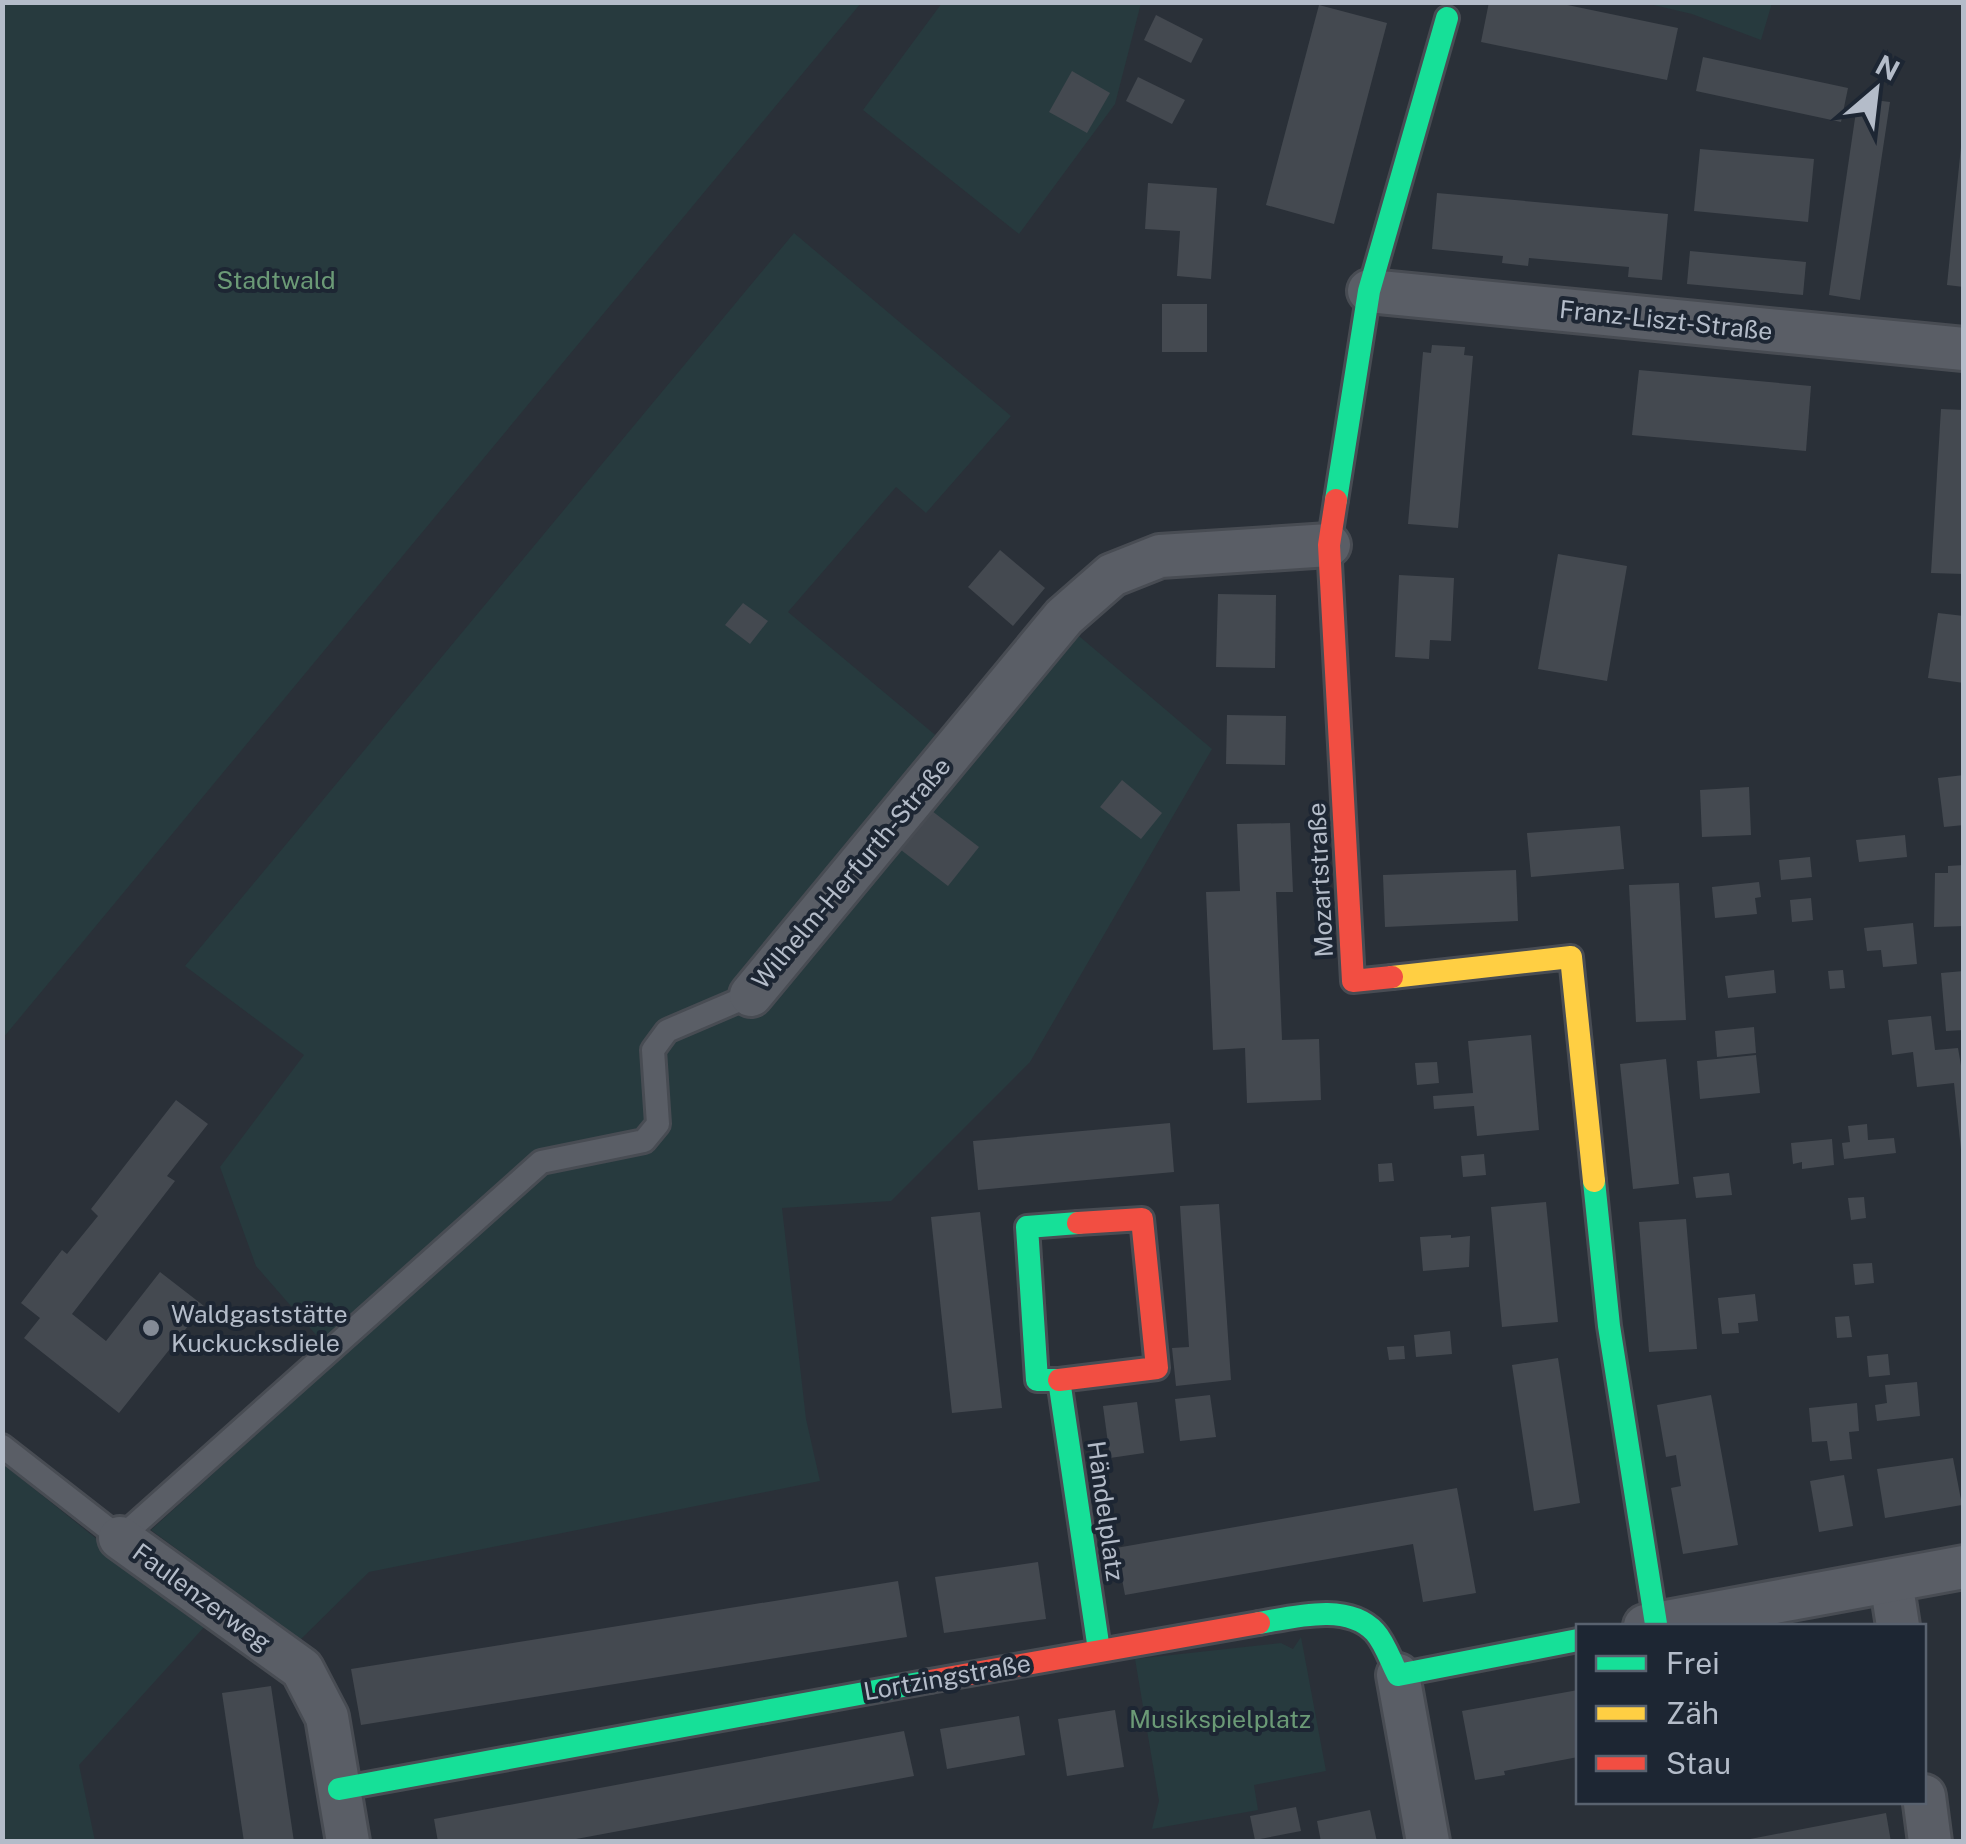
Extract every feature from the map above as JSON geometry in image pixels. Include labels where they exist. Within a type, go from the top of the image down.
[{"type":"street","name":"Mozartstraße","points":[[1447,18],[1369,292],[1328,545],[1353,981],[1571,957],[1609,1326],[1651,1624]]},
{"type":"street","name":"Franz-Liszt-Straße","points":[[1369,292],[1964,350]]},
{"type":"street","name":"Wilhelm-Herfurth-Straße","points":[[751,994],[1064,617],[1112,575],[1160,556],[1328,545]]},
{"type":"street","points":[[1142,1219],[1157,1368],[1059,1380],[1036,1380],[1027,1227],[1142,1219]]},
{"type":"street","name":"Händelplatz","points":[[1059,1380],[1099,1650]]},
{"type":"street","name":"Faulenzerweg","points":[[120,1538],[302,1669],[328,1717],[338,1789]]},
{"type":"street","points":[[1656,1624],[1964,1568]]},
{"type":"street","points":[[1891,1581],[1898,1624]]},
{"type":"street","name":"Lortzingstraße","points":[[338,1789],[1300,1616],[1344,1614],[1375,1631],[1398,1675]]},
{"type":"street","points":[[1428,1842],[1398,1675],[1576,1640]]},
{"type":"street","points":[[338,1789],[348,1842]]},
{"type":"street","points":[[1925,1804],[1930,1842]]},
{"type":"lane","name":"Wilhelm-Herfurth-Straße","points":[[120,1538],[540,1162],[644,1141],[658,1124],[653,1050],[667,1030],[751,994]]},
{"type":"lane","name":"Faulenzerweg","points":[[2,1446],[120,1538]]},
{"type":"green space","points":[[1772,2],[1761,40],[1692,14],[1645,3]]},
{"type":"green space","name":"Stadtwald","points":[[2,3],[861,3],[3,1038]]},
{"type":"green space","points":[[942,3],[1141,3],[1115,104],[1019,234],[863,110]]},
{"type":"green space","points":[[794,233],[1011,416],[926,513],[896,487],[788,612],[970,764],[1079,636],[1212,749],[1030,1062],[891,1201],[782,1208],[806,1419],[820,1481],[369,1572],[300,1640],[151,1530],[338,1360],[256,1266],[220,1167],[304,1055],[185,966]]},
{"type":"green space","points":[[2,1463],[205,1626],[79,1765],[95,1841],[3,1841]]},
{"type":"green space","name":"Musikspielplatz","points":[[1301,1637],[1326,1771],[1254,1785],[1258,1810],[1152,1829],[1159,1801],[1135,1659],[1281,1643],[1293,1649]]},
{"type":"building","points":[[1489,2],[1553,2],[1678,28],[1667,80],[1481,42]]},
{"type":"building","points":[[1319,5],[1387,23],[1334,224],[1266,205]]},
{"type":"building","points":[[1156,15],[1203,39],[1191,63],[1144,40]]},
{"type":"building","points":[[1703,57],[1848,88],[1841,122],[1696,91]]},
{"type":"building","points":[[1072,71],[1110,93],[1087,133],[1049,112]]},
{"type":"building","points":[[1138,77],[1185,100],[1172,124],[1126,101]]},
{"type":"building","points":[[1858,98],[1890,102],[1860,300],[1829,295]]},
{"type":"building","points":[[1964,147],[1964,287],[1947,285]]},
{"type":"building","points":[[1700,149],[1814,159],[1808,222],[1694,211]]},
{"type":"building","points":[[1148,183],[1217,188],[1211,279],[1177,276],[1180,231],[1145,229]]},
{"type":"building","points":[[1437,193],[1668,214],[1662,280],[1628,277],[1629,267],[1529,258],[1528,266],[1502,263],[1503,256],[1432,249]]},
{"type":"building","points":[[1690,251],[1806,262],[1803,295],[1687,284]]},
{"type":"building","points":[[1162,304],[1207,304],[1207,352],[1162,352]]},
{"type":"building","points":[[1432,345],[1465,347],[1464,355],[1473,356],[1458,528],[1408,524],[1423,352],[1431,353]]},
{"type":"building","points":[[1639,370],[1811,386],[1806,451],[1632,435]]},
{"type":"building","points":[[1941,409],[1964,410],[1964,574],[1931,573]]},
{"type":"building","points":[[1000,550],[1045,588],[1013,626],[968,587]]},
{"type":"building","points":[[1558,554],[1627,566],[1607,681],[1538,669]]},
{"type":"building","points":[[1399,575],[1454,578],[1451,641],[1430,640],[1429,659],[1395,657]]},
{"type":"building","points":[[1218,594],[1276,595],[1275,668],[1216,667]]},
{"type":"building","points":[[743,603],[768,621],[750,644],[725,625]]},
{"type":"building","points":[[1938,613],[1964,616],[1964,683],[1928,678]]},
{"type":"building","points":[[1227,715],[1286,716],[1285,765],[1226,764]]},
{"type":"building","points":[[1964,775],[1964,825],[1944,827],[1938,778]]},
{"type":"building","points":[[1122,780],[1162,813],[1141,839],[1100,807]]},
{"type":"building","points":[[1749,787],[1751,835],[1702,837],[1700,790]]},
{"type":"building","points":[[932,811],[979,847],[948,886],[901,850]]},
{"type":"building","points":[[1290,823],[1293,892],[1276,892],[1282,1040],[1319,1039],[1321,1100],[1247,1103],[1245,1048],[1213,1050],[1206,892],[1240,891],[1237,824]]},
{"type":"building","points":[[1620,826],[1624,869],[1531,877],[1527,833]]},
{"type":"building","points":[[1905,835],[1907,857],[1859,862],[1856,840]]},
{"type":"building","points":[[1810,857],[1812,877],[1781,880],[1779,860]]},
{"type":"building","points":[[1964,865],[1964,926],[1934,927],[1935,873],[1948,873],[1948,866]]},
{"type":"building","points":[[1516,870],[1518,921],[1385,927],[1383,875]]},
{"type":"building","points":[[1759,882],[1757,914],[1715,918],[1712,887]]},
{"type":"building","points":[[1679,883],[1686,1020],[1636,1022],[1629,885]]},
{"type":"building","points":[[1811,898],[1813,920],[1792,922],[1790,900]]},
{"type":"building","points":[[1913,923],[1917,964],[1883,967],[1881,950],[1867,951],[1864,928]]},
{"type":"building","points":[[1774,970],[1776,993],[1728,998],[1725,976]]},
{"type":"building","points":[[1843,970],[1845,988],[1830,989],[1828,971]]},
{"type":"building","points":[[1964,971],[1964,1030],[1946,1031],[1941,973]]},
{"type":"building","points":[[1931,1016],[1935,1050],[1958,1048],[1964,1083],[1964,1150],[1954,1083],[1917,1087],[1913,1052],[1892,1055],[1888,1020]]},
{"type":"building","points":[[1754,1027],[1756,1053],[1717,1057],[1715,1031]]},
{"type":"building","points":[[1531,1035],[1539,1130],[1477,1136],[1474,1106],[1434,1109],[1433,1096],[1473,1093],[1468,1041]]},
{"type":"building","points":[[1756,1055],[1760,1093],[1700,1099],[1697,1061]]},
{"type":"building","points":[[1666,1059],[1679,1184],[1633,1189],[1620,1064]]},
{"type":"building","points":[[1437,1062],[1439,1083],[1417,1085],[1415,1063]]},
{"type":"building","name":"Waldgaststätte Kuckucksdiele","points":[[176,1100],[208,1124],[167,1176],[175,1181],[72,1314],[106,1341],[160,1272],[204,1306],[119,1413],[24,1338],[40,1318],[21,1303],[62,1250],[67,1254],[98,1216],[91,1209]]},
{"type":"building","points":[[1170,1123],[1174,1172],[978,1190],[973,1141]]},
{"type":"building","points":[[1867,1124],[1868,1140],[1894,1138],[1896,1153],[1844,1159],[1842,1143],[1850,1142],[1848,1126]]},
{"type":"building","points":[[1832,1139],[1834,1165],[1802,1169],[1802,1162],[1793,1164],[1791,1143]]},
{"type":"building","points":[[1484,1154],[1486,1175],[1463,1177],[1461,1156]]},
{"type":"building","points":[[1392,1163],[1394,1181],[1379,1182],[1378,1164]]},
{"type":"building","points":[[1729,1173],[1732,1195],[1696,1198],[1693,1177]]},
{"type":"building","points":[[1864,1197],[1866,1218],[1851,1220],[1848,1198]]},
{"type":"building","points":[[1546,1202],[1558,1322],[1502,1327],[1491,1207]]},
{"type":"building","points":[[1219,1204],[1231,1380],[1176,1386],[1172,1348],[1189,1347],[1180,1206]]},
{"type":"building","points":[[980,1212],[1002,1408],[952,1413],[931,1217]]},
{"type":"building","points":[[1686,1219],[1697,1349],[1649,1352],[1639,1222]]},
{"type":"building","points":[[1470,1236],[1469,1267],[1423,1271],[1420,1237]]},
{"type":"building","points":[[1872,1263],[1874,1283],[1855,1285],[1853,1264]]},
{"type":"building","points":[[1755,1294],[1758,1321],[1738,1323],[1739,1333],[1722,1334],[1718,1298]]},
{"type":"building","points":[[1849,1316],[1852,1337],[1837,1338],[1835,1317]]},
{"type":"building","points":[[1450,1331],[1452,1354],[1416,1357],[1414,1335]]},
{"type":"building","points":[[1404,1346],[1405,1359],[1389,1360],[1387,1347]]},
{"type":"building","points":[[1888,1354],[1890,1375],[1869,1377],[1867,1356]]},
{"type":"building","points":[[1558,1358],[1580,1503],[1534,1511],[1512,1365]]},
{"type":"building","points":[[1917,1382],[1920,1416],[1877,1421],[1875,1405],[1887,1403],[1885,1385]]},
{"type":"building","points":[[1210,1395],[1216,1437],[1180,1441],[1175,1399]]},
{"type":"building","points":[[1711,1395],[1738,1545],[1683,1554],[1671,1488],[1681,1486],[1676,1455],[1666,1457],[1657,1405]]},
{"type":"building","points":[[1137,1402],[1144,1453],[1110,1458],[1103,1406]]},
{"type":"building","points":[[1857,1403],[1859,1431],[1849,1432],[1852,1459],[1830,1461],[1827,1441],[1812,1442],[1809,1408]]},
{"type":"building","points":[[1953,1458],[1962,1505],[1885,1518],[1877,1469]]},
{"type":"building","points":[[1844,1475],[1853,1526],[1819,1532],[1810,1481]]},
{"type":"building","points":[[1457,1488],[1476,1593],[1423,1602],[1413,1544],[1125,1595],[1116,1548]]},
{"type":"building","points":[[1038,1562],[1046,1619],[944,1633],[935,1577]]},
{"type":"building","points":[[898,1581],[907,1637],[361,1725],[351,1669]]},
{"type":"building","points":[[271,1686],[294,1842],[244,1842],[222,1693]]},
{"type":"building","points":[[1576,1690],[1576,1757],[1475,1780],[1462,1711]]},
{"type":"building","points":[[1115,1710],[1124,1767],[1067,1776],[1058,1719]]},
{"type":"building","points":[[1019,1716],[1025,1755],[947,1769],[940,1729]]},
{"type":"building","points":[[904,1731],[914,1776],[560,1842],[438,1842],[434,1819]]},
{"type":"building","points":[[1296,1807],[1301,1831],[1255,1840],[1250,1816]]},
{"type":"building","points":[[1370,1810],[1377,1842],[1321,1842],[1317,1821]]},
{"type":"building","points":[[1886,1813],[1891,1842],[1745,1840]]},
{"type":"traffic: fast","points":[[1336,500],[1369,291],[1447,18]]},
{"type":"traffic: fast","points":[[1594,1181],[1609,1326],[1656,1624]]},
{"type":"traffic: fast","points":[[1078,1223],[1027,1227],[1037,1380],[1059,1380],[1099,1650]]},
{"type":"traffic: fast","points":[[1259,1623],[1304,1615],[1350,1617],[1375,1632],[1398,1675],[1576,1640]]},
{"type":"traffic: fast","points":[[339,1789],[930,1681]]},
{"type":"traffic: slow","points":[[1392,977],[1571,957],[1594,1181]]},
{"type":"traffic: jam","points":[[1336,500],[1329,545],[1353,981],[1392,977]]},
{"type":"traffic: jam","points":[[1059,1380],[1157,1368],[1142,1219],[1078,1223]]},
{"type":"traffic: jam","points":[[930,1681],[1259,1623]]},
{"type":"place","name":"Waldgaststätte Kuckucksdiele","points":[[151,1328]]}]
